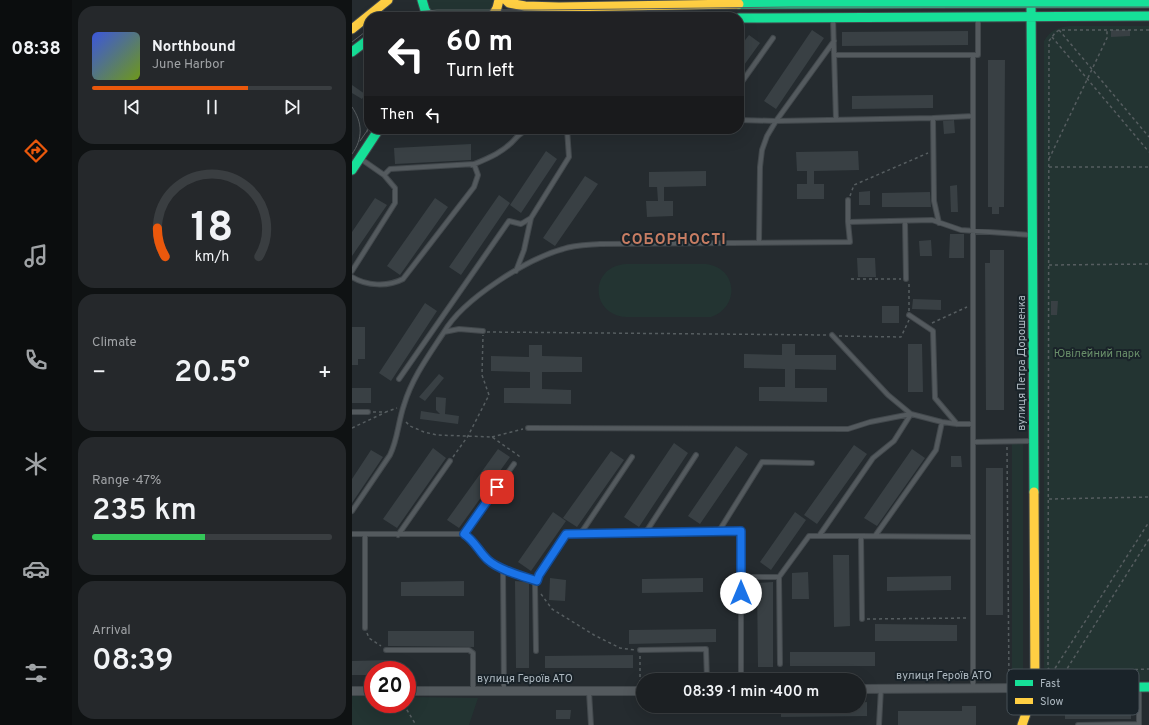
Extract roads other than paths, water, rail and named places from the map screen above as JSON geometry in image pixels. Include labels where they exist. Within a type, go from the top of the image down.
[{"type":"main road","points":[[373,12],[388,0]]},
{"type":"main road","points":[[422,0],[426,12]]},
{"type":"main road","points":[[495,12],[499,0]]},
{"type":"main road","points":[[506,0],[509,3],[525,6],[558,3],[1149,3]]},
{"type":"main road","name":"вулиця Петра Дорошенка","points":[[1032,2],[1035,669]]},
{"type":"main road","points":[[744,18],[1149,16]]},
{"type":"main road","points":[[352,29],[364,19]]},
{"type":"main road","points":[[352,52],[364,43]]},
{"type":"main road","points":[[352,170],[376,134]]},
{"type":"main road","name":"вулиця Героїв АТО","points":[[1139,687],[1149,687]]},
{"type":"main road","name":"вулиця Петра Дорошенка","points":[[1022,725],[1026,715]]},
{"type":"street","name":"вулиця Героїв АТО","points":[[866,689],[1007,688]]},
{"type":"street","points":[[352,691],[364,691]]},
{"type":"street","name":"вулиця Героїв АТО","points":[[416,691],[636,691]]},
{"type":"lane","points":[[834,55],[978,55],[978,17]]},
{"type":"lane","points":[[833,18],[836,120]]},
{"type":"lane","points":[[744,79],[773,38]]},
{"type":"lane","points":[[759,242],[760,167],[762,150],[767,136],[776,121],[834,41]]},
{"type":"lane","points":[[973,55],[973,689]]},
{"type":"lane","points":[[744,120],[836,120],[973,116]]},
{"type":"lane","points":[[933,118],[934,201],[939,223]]},
{"type":"lane","points":[[384,175],[390,169],[472,165],[491,158],[501,152],[512,144],[521,134]]},
{"type":"lane","points":[[516,271],[524,250],[531,218],[569,157],[567,134]]},
{"type":"lane","points":[[352,271],[395,202],[395,188],[384,175],[360,158]]},
{"type":"lane","points":[[352,277],[359,281],[384,284],[395,283],[403,279],[474,187],[478,175],[474,164],[472,165]]},
{"type":"lane","points":[[352,511],[395,446],[404,405],[422,366],[450,322],[462,309],[484,291],[542,256],[565,248],[600,244],[850,242],[848,200]]},
{"type":"lane","points":[[399,379],[509,221],[521,224],[531,218]]},
{"type":"lane","points":[[905,220],[906,279]]},
{"type":"lane","points":[[848,222],[932,220],[961,230],[1033,235]]},
{"type":"lane","points":[[909,315],[933,331],[935,398],[957,424]]},
{"type":"lane","points":[[444,332],[459,328],[483,332]]},
{"type":"lane","points":[[832,335],[888,395],[911,414],[942,422],[973,424]]},
{"type":"lane","points":[[352,412],[368,412]]},
{"type":"lane","points":[[528,428],[848,429],[870,422],[911,414]]},
{"type":"lane","points":[[819,536],[873,458],[894,441],[911,414]]},
{"type":"lane","points":[[875,536],[936,450],[942,422]]},
{"type":"lane","points":[[973,442],[1034,441]]},
{"type":"lane","points":[[646,532],[696,455]]},
{"type":"lane","points":[[581,533],[632,457]]},
{"type":"lane","points":[[398,535],[450,462]]},
{"type":"lane","points":[[719,531],[762,462],[812,463]]},
{"type":"lane","points":[[464,534],[514,464]]},
{"type":"lane","points":[[536,651],[535,584],[539,575],[566,534],[741,531],[741,673]]},
{"type":"lane","points":[[352,534],[464,534],[470,538],[487,559],[503,568],[537,581]]},
{"type":"lane","points":[[365,534],[365,628]]},
{"type":"lane","points":[[780,664],[779,576],[809,536],[973,537]]},
{"type":"lane","points":[[861,536],[862,619]]},
{"type":"lane","points":[[503,568],[504,691]]},
{"type":"lane","points":[[741,577],[779,576]]},
{"type":"lane","points":[[640,650],[706,649],[707,673]]},
{"type":"lane","points":[[386,650],[469,650],[473,653],[473,691]]},
{"type":"lane","points":[[1078,725],[1139,725],[1139,687]]},
{"type":"lane","points":[[879,725],[881,688]]},
{"type":"lane","points":[[589,692],[591,725]]},
{"type":"tram line","points":[[414,12],[437,10],[790,7],[1149,7]]},
{"type":"tram line","points":[[352,42],[364,33]]},
{"type":"tram line","points":[[352,107],[356,113],[360,125],[360,137],[352,154]]},
{"type":"tram line","points":[[360,141],[365,134]]},
{"type":"district","name":"СОБОРНОСТІ","points":[[674,240]]},
{"type":"park label","name":"Ювілейний парк","points":[[1097,354]]}]
